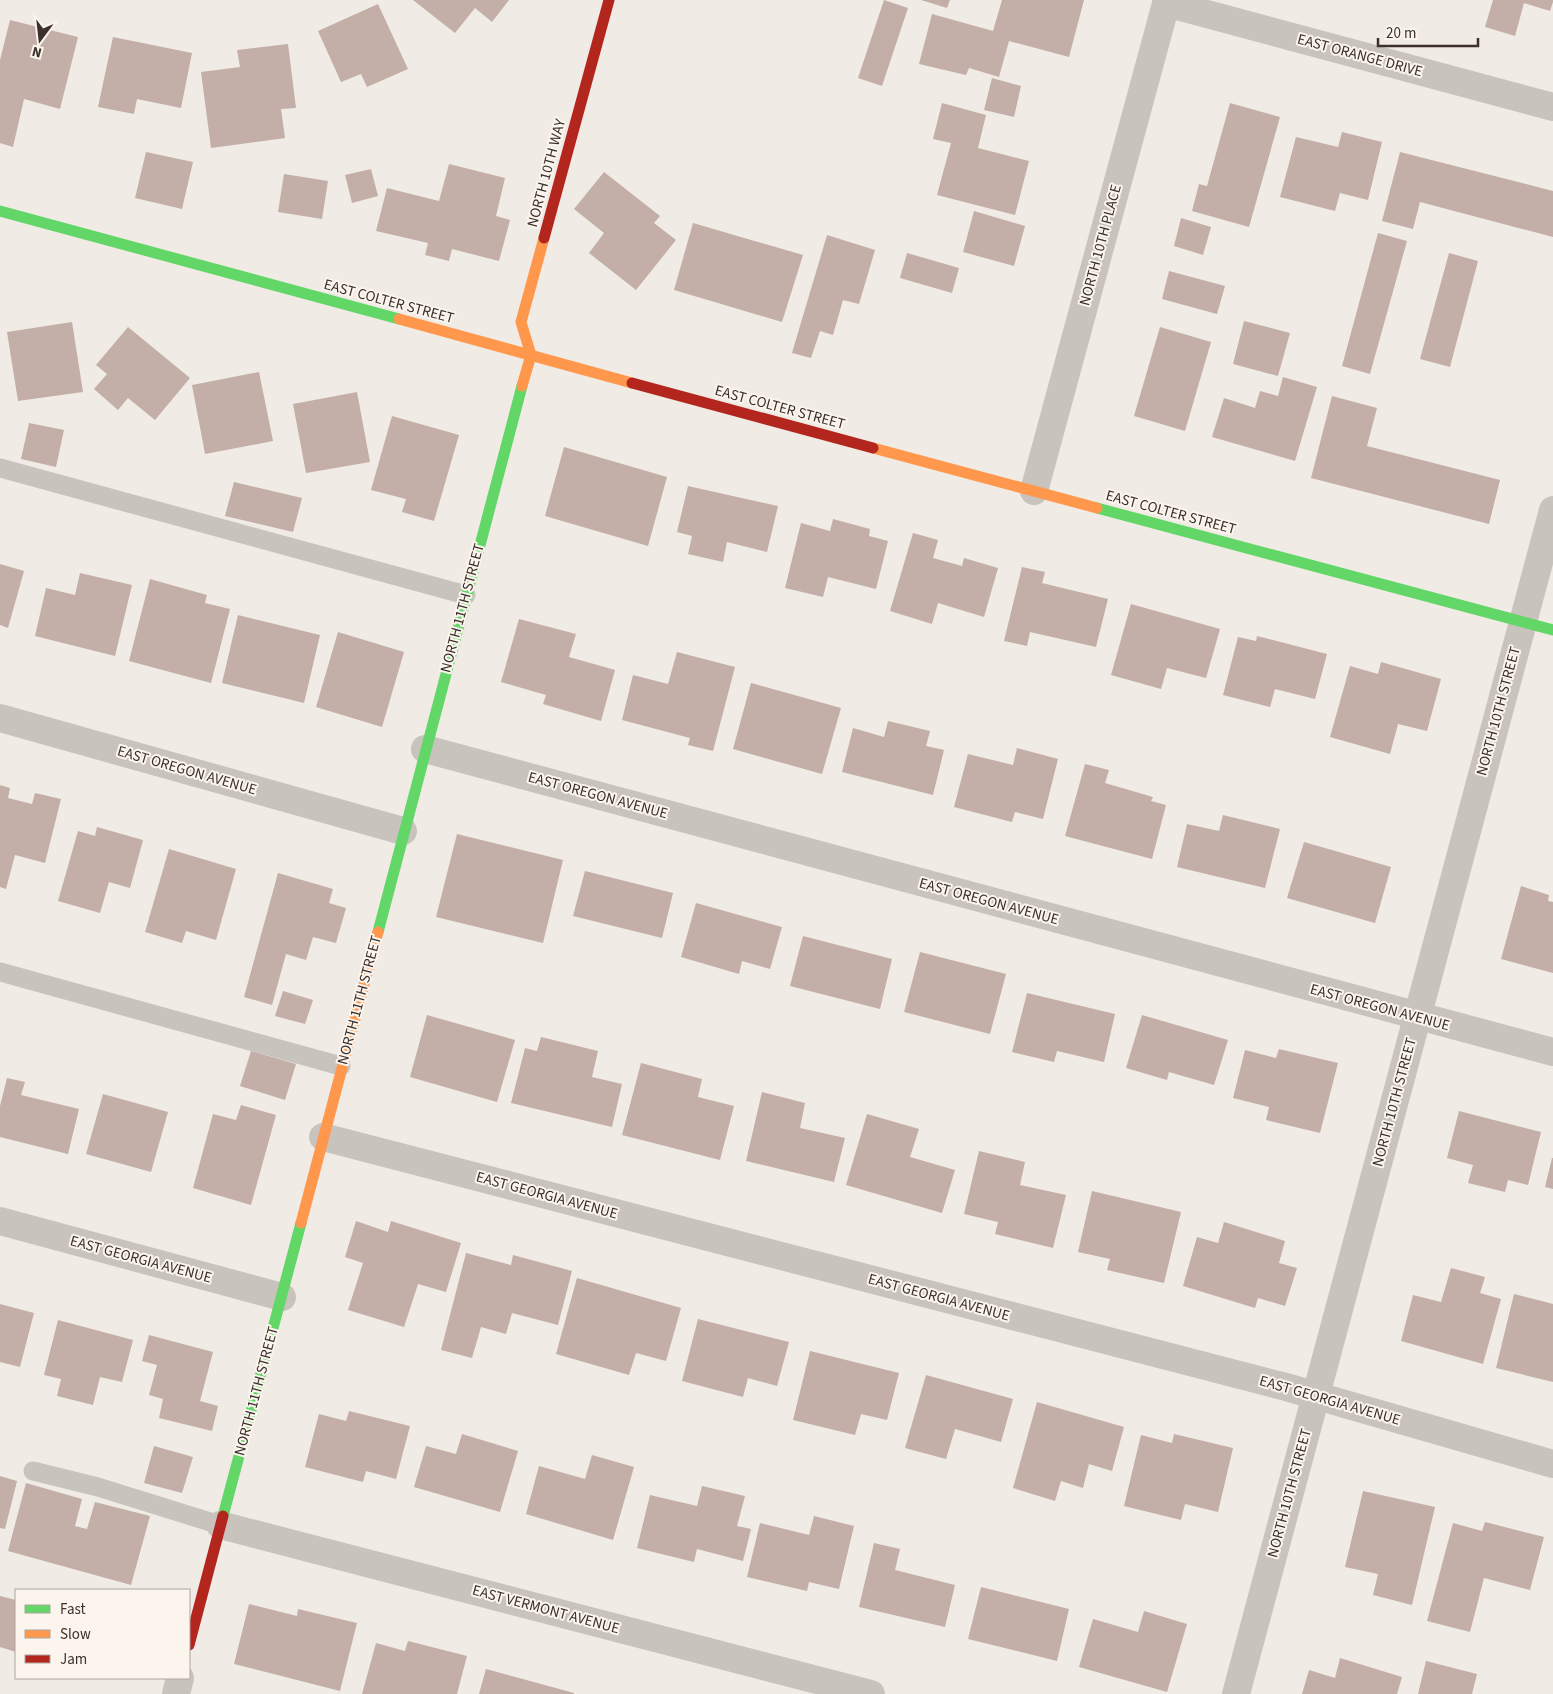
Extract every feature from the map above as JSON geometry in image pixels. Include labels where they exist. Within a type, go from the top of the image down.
[{"type":"street","name":"NORTH 10TH WAY","points":[[530,354],[521,322],[609,0]]},
{"type":"street","name":"EAST ORANGE DRIVE","points":[[1167,2],[1553,107]]},
{"type":"street","name":"NORTH 10TH PLACE","points":[[1034,490],[1167,2]]},
{"type":"street","name":"EAST COLTER STREET","points":[[0,211],[1553,630]]},
{"type":"street","name":"NORTH 11TH STREET","points":[[190,1641],[530,354]]},
{"type":"street","name":"NORTH 10TH STREET","points":[[1236,1694],[1553,510]]},
{"type":"street","name":"EAST OREGON AVENUE","points":[[0,718],[404,831]]},
{"type":"street","name":"EAST OREGON AVENUE","points":[[425,749],[1553,1052]]},
{"type":"street","name":"EAST GEORGIA AVENUE","points":[[323,1137],[1315,1395],[1553,1464]]},
{"type":"street","name":"EAST GEORGIA AVENUE","points":[[0,1221],[282,1297]]},
{"type":"street","name":"EAST VERMONT AVENUE","points":[[220,1525],[871,1694]]},
{"type":"street","points":[[176,1694],[180,1679]]},
{"type":"lane","points":[[0,468],[466,595]]},
{"type":"lane","points":[[0,972],[342,1066]]},
{"type":"lane","points":[[33,1471],[98,1487],[220,1525]]},
{"type":"building","points":[[413,0],[509,0],[492,22],[475,8],[455,33]]},
{"type":"building","points":[[884,0],[908,8],[882,86],[858,78]]},
{"type":"building","points":[[921,0],[950,0],[947,8]]},
{"type":"building","points":[[1002,0],[1084,0],[1069,57],[1009,41],[999,77],[969,68],[966,75],[919,64],[932,14],[993,31]]},
{"type":"building","points":[[1493,0],[1553,0],[1553,2],[1550,11],[1524,3],[1515,36],[1485,27]]},
{"type":"building","points":[[378,4],[408,69],[367,87],[361,74],[341,82],[318,31]]},
{"type":"building","points":[[10,20],[78,37],[60,109],[24,99],[13,147],[0,143],[0,60]]},
{"type":"building","points":[[113,37],[192,53],[181,108],[137,99],[134,114],[98,107]]},
{"type":"building","points":[[288,44],[296,108],[281,109],[285,138],[211,148],[201,72],[240,67],[237,50]]},
{"type":"building","points":[[992,78],[1021,86],[1014,117],[984,110]]},
{"type":"building","points":[[942,103],[986,115],[978,148],[1029,161],[1015,215],[937,195],[951,143],[933,139]]},
{"type":"building","points":[[1230,103],[1280,117],[1249,227],[1192,211],[1199,184],[1207,186]]},
{"type":"building","points":[[1342,132],[1382,142],[1368,200],[1340,193],[1335,211],[1280,197],[1296,137],[1338,147]]},
{"type":"building","points":[[146,152],[193,162],[182,209],[135,198]]},
{"type":"building","points":[[1400,152],[1553,191],[1553,237],[1420,202],[1413,229],[1382,221]]},
{"type":"building","points":[[449,164],[505,178],[496,216],[510,220],[499,261],[452,249],[449,261],[425,255],[428,243],[376,231],[387,188],[439,201]]},
{"type":"building","points":[[371,169],[378,196],[352,203],[345,175]]},
{"type":"building","points":[[604,172],[660,216],[654,223],[676,240],[636,290],[589,253],[604,233],[574,209]]},
{"type":"building","points":[[284,174],[328,181],[322,219],[278,212]]},
{"type":"building","points":[[974,211],[1025,226],[1014,266],[963,252]]},
{"type":"building","points":[[1181,218],[1211,227],[1203,255],[1174,246]]},
{"type":"building","points":[[693,223],[803,255],[782,322],[674,290]]},
{"type":"building","points":[[1378,233],[1407,241],[1370,374],[1342,366]]},
{"type":"building","points":[[827,235],[875,250],[859,304],[843,300],[833,335],[820,331],[811,358],[792,353]]},
{"type":"building","points":[[907,253],[959,268],[952,293],[900,278]]},
{"type":"building","points":[[1449,253],[1478,261],[1450,367],[1420,359]]},
{"type":"building","points":[[1169,271],[1225,286],[1217,314],[1162,299]]},
{"type":"building","points":[[1244,321],[1290,333],[1278,376],[1233,364]]},
{"type":"building","points":[[72,322],[83,392],[18,401],[7,332]]},
{"type":"building","points":[[128,327],[190,378],[155,420],[128,398],[118,410],[94,389],[107,374],[96,365]]},
{"type":"building","points":[[1160,327],[1211,342],[1185,431],[1134,416]]},
{"type":"building","points":[[259,372],[273,441],[205,454],[192,385]]},
{"type":"building","points":[[1283,377],[1317,387],[1295,461],[1212,437],[1224,398],[1255,408],[1260,391],[1278,396]]},
{"type":"building","points":[[357,392],[370,462],[306,473],[293,404]]},
{"type":"building","points":[[1332,396],[1377,408],[1367,446],[1500,480],[1489,524],[1311,478]]},
{"type":"building","points":[[392,416],[459,435],[434,521],[402,512],[406,499],[371,490]]},
{"type":"building","points":[[29,423],[64,430],[56,467],[21,459]]},
{"type":"building","points":[[564,447],[667,477],[648,546],[545,516]]},
{"type":"building","points":[[234,482],[302,498],[293,532],[225,516]]},
{"type":"building","points":[[688,486],[778,506],[767,552],[727,542],[723,562],[688,554],[692,536],[677,532]]},
{"type":"building","points":[[833,519],[870,529],[869,536],[888,541],[876,589],[828,577],[823,597],[785,588],[801,523],[830,531]]},
{"type":"building","points":[[913,533],[938,540],[933,558],[962,566],[964,558],[998,568],[984,617],[938,603],[932,624],[890,611]]},
{"type":"building","points":[[0,564],[24,571],[8,628],[0,625]]},
{"type":"building","points":[[1022,567],[1045,572],[1042,583],[1108,599],[1096,647],[1030,632],[1027,646],[1004,641]]},
{"type":"building","points":[[80,573],[132,585],[115,656],[35,636],[46,588],[75,595]]},
{"type":"building","points":[[150,579],[207,595],[205,603],[230,609],[211,683],[129,661]]},
{"type":"building","points":[[1131,604],[1220,629],[1206,678],[1167,668],[1161,689],[1111,675]]},
{"type":"building","points":[[238,615],[320,635],[304,703],[222,683]]},
{"type":"building","points":[[519,619],[576,634],[569,657],[615,670],[601,721],[543,704],[546,695],[501,682]]},
{"type":"building","points":[[338,632],[404,652],[382,727],[316,707]]},
{"type":"building","points":[[1257,636],[1327,654],[1315,699],[1275,689],[1270,707],[1223,695],[1238,637],[1256,641]]},
{"type":"building","points":[[677,652],[735,667],[713,751],[688,745],[690,738],[622,720],[633,675],[668,684]]},
{"type":"building","points":[[1381,662],[1441,679],[1427,731],[1398,724],[1390,754],[1330,737],[1350,666],[1378,674]]},
{"type":"building","points":[[751,683],[841,708],[822,774],[733,749]]},
{"type":"building","points":[[888,721],[930,731],[926,746],[944,750],[933,795],[842,772],[853,728],[884,737]]},
{"type":"building","points":[[1017,748],[1058,759],[1043,819],[1015,812],[1012,822],[954,807],[968,754],[1013,765]]},
{"type":"building","points":[[1085,764],[1109,770],[1105,783],[1153,797],[1151,801],[1166,805],[1152,859],[1065,836]]},
{"type":"building","points":[[0,785],[10,788],[8,798],[32,804],[35,793],[61,799],[45,863],[15,855],[6,889],[0,887]]},
{"type":"building","points":[[1223,815],[1280,829],[1265,888],[1177,867],[1187,824],[1219,831]]},
{"type":"building","points":[[97,827],[143,840],[130,888],[109,882],[100,913],[58,901],[78,831],[95,836]]},
{"type":"building","points":[[457,834],[563,860],[543,943],[436,917]]},
{"type":"building","points":[[1304,842],[1391,867],[1375,923],[1287,898]]},
{"type":"building","points":[[169,849],[236,869],[216,940],[186,931],[182,943],[145,932]]},
{"type":"building","points":[[585,871],[673,893],[662,938],[573,916]]},
{"type":"building","points":[[278,873],[333,889],[329,903],[346,908],[336,943],[313,937],[306,960],[286,954],[272,1005],[244,997]]},
{"type":"building","points":[[1521,886],[1549,895],[1548,901],[1553,902],[1553,973],[1501,959]]},
{"type":"building","points":[[696,903],[782,927],[770,969],[742,961],[739,974],[681,957]]},
{"type":"building","points":[[803,936],[892,959],[880,1009],[790,986]]},
{"type":"building","points":[[920,952],[1006,974],[990,1034],[904,1012]]},
{"type":"building","points":[[283,991],[313,1000],[305,1024],[275,1016]]},
{"type":"building","points":[[1027,993],[1115,1014],[1104,1062],[1057,1051],[1054,1062],[1012,1052]]},
{"type":"building","points":[[427,1015],[515,1040],[497,1102],[410,1077]]},
{"type":"building","points":[[1142,1015],[1228,1040],[1214,1085],[1169,1072],[1167,1080],[1126,1068]]},
{"type":"building","points":[[541,1037],[598,1051],[592,1077],[622,1084],[612,1127],[511,1103],[525,1048],[537,1051]]},
{"type":"building","points":[[1279,1049],[1338,1063],[1320,1133],[1266,1120],[1269,1107],[1233,1098],[1245,1050],[1276,1058]]},
{"type":"building","points":[[251,1051],[296,1064],[285,1100],[240,1086]]},
{"type":"building","points":[[641,1063],[702,1079],[698,1097],[734,1106],[720,1160],[622,1135]]},
{"type":"building","points":[[7,1078],[25,1082],[21,1095],[79,1109],[68,1154],[0,1137],[0,1106]]},
{"type":"building","points":[[762,1092],[805,1103],[800,1128],[845,1138],[834,1182],[746,1161]]},
{"type":"building","points":[[103,1094],[168,1112],[151,1172],[86,1154]]},
{"type":"building","points":[[241,1105],[276,1115],[251,1205],[193,1188],[213,1114],[236,1120]]},
{"type":"building","points":[[1459,1111],[1541,1132],[1528,1185],[1508,1180],[1505,1192],[1468,1183],[1473,1165],[1447,1158]]},
{"type":"building","points":[[867,1114],[919,1129],[910,1157],[955,1170],[942,1213],[846,1185]]},
{"type":"building","points":[[979,1151],[1025,1162],[1020,1185],[1066,1195],[1053,1248],[995,1234],[998,1222],[964,1214]]},
{"type":"building","points":[[1553,1158],[1553,1189],[1545,1187]]},
{"type":"building","points":[[1092,1191],[1181,1212],[1164,1283],[1107,1270],[1110,1259],[1078,1252]]},
{"type":"building","points":[[356,1221],[388,1232],[391,1221],[461,1243],[446,1292],[418,1284],[404,1327],[348,1310],[363,1263],[345,1257]]},
{"type":"building","points":[[1224,1222],[1285,1241],[1279,1263],[1297,1268],[1285,1306],[1258,1298],[1255,1308],[1183,1286],[1197,1237],[1218,1243]]},
{"type":"building","points":[[466,1253],[511,1265],[513,1255],[572,1271],[558,1325],[512,1313],[506,1334],[481,1327],[472,1358],[441,1350]]},
{"type":"building","points":[[1451,1268],[1485,1277],[1480,1293],[1501,1299],[1483,1364],[1401,1341],[1413,1295],[1441,1302]]},
{"type":"building","points":[[577,1278],[681,1308],[666,1361],[636,1353],[629,1375],[556,1354]]},
{"type":"building","points":[[1514,1294],[1553,1304],[1553,1382],[1496,1368]]},
{"type":"building","points":[[0,1304],[34,1313],[20,1367],[0,1362]]},
{"type":"building","points":[[698,1319],[789,1342],[777,1386],[748,1378],[743,1397],[682,1381]]},
{"type":"building","points":[[58,1320],[133,1340],[122,1382],[100,1377],[93,1405],[57,1396],[61,1379],[44,1375]]},
{"type":"building","points":[[149,1335],[213,1352],[200,1401],[218,1406],[212,1431],[159,1418],[163,1399],[149,1395],[157,1365],[142,1361]]},
{"type":"building","points":[[810,1351],[899,1373],[887,1420],[861,1414],[855,1435],[793,1420]]},
{"type":"building","points":[[926,1375],[1013,1399],[1001,1442],[955,1429],[946,1459],[905,1448]]},
{"type":"building","points":[[1037,1402],[1124,1427],[1112,1471],[1089,1464],[1083,1488],[1061,1481],[1055,1501],[1013,1488]]},
{"type":"building","points":[[349,1411],[410,1426],[396,1479],[366,1471],[363,1482],[305,1467],[319,1414],[346,1421]]},
{"type":"building","points":[[462,1434],[518,1451],[500,1512],[414,1487],[426,1446],[456,1454]]},
{"type":"building","points":[[1174,1434],[1233,1448],[1218,1512],[1185,1504],[1181,1520],[1124,1506],[1141,1435],[1172,1443]]},
{"type":"building","points":[[154,1446],[193,1457],[182,1493],[144,1483]]},
{"type":"building","points":[[592,1455],[634,1467],[613,1540],[526,1514],[539,1466],[585,1479]]},
{"type":"building","points":[[0,1476],[17,1481],[5,1529],[0,1528]]},
{"type":"building","points":[[26,1483],[82,1499],[75,1526],[87,1529],[95,1502],[150,1516],[131,1585],[8,1551]]},
{"type":"building","points":[[702,1486],[745,1496],[737,1526],[751,1529],[743,1561],[697,1549],[694,1562],[637,1548],[650,1495],[697,1506]]},
{"type":"building","points":[[1363,1491],[1435,1507],[1412,1605],[1373,1595],[1378,1574],[1345,1567]]},
{"type":"building","points":[[814,1516],[854,1526],[839,1589],[809,1582],[807,1591],[747,1577],[760,1523],[809,1535]]},
{"type":"building","points":[[1485,1522],[1544,1537],[1530,1590],[1484,1578],[1470,1632],[1427,1621],[1453,1523],[1482,1531]]},
{"type":"building","points":[[874,1543],[900,1549],[895,1570],[955,1585],[945,1627],[859,1607]]},
{"type":"building","points":[[981,1587],[1069,1609],[1057,1661],[968,1639]]},
{"type":"building","points":[[0,1596],[15,1600],[15,1652],[0,1647]]},
{"type":"building","points":[[249,1604],[297,1616],[298,1609],[357,1623],[340,1691],[234,1664]]},
{"type":"building","points":[[1144,1611],[1187,1624],[1167,1692],[1079,1667],[1093,1619],[1138,1632]]},
{"type":"building","points":[[408,1641],[467,1656],[457,1694],[362,1694],[376,1643],[405,1651]]},
{"type":"building","points":[[1340,1658],[1402,1677],[1397,1694],[1302,1694],[1309,1670],[1335,1678]]},
{"type":"building","points":[[1426,1661],[1477,1674],[1472,1694],[1418,1694]]},
{"type":"building","points":[[486,1669],[574,1693],[574,1694],[479,1694]]},
{"type":"traffic: fast","points":[[0,211],[399,319]]},
{"type":"traffic: fast","points":[[378,932],[522,386]]},
{"type":"traffic: fast","points":[[1097,508],[1553,630]]},
{"type":"traffic: fast","points":[[223,1516],[301,1223]]},
{"type":"traffic: slow","points":[[522,386],[531,355],[521,322],[544,238]]},
{"type":"traffic: slow","points":[[399,319],[632,383]]},
{"type":"traffic: slow","points":[[873,448],[1097,508]]},
{"type":"traffic: slow","points":[[301,1223],[378,932]]},
{"type":"traffic: jam","points":[[544,238],[609,0]]},
{"type":"traffic: jam","points":[[632,383],[873,448]]},
{"type":"traffic: jam","points":[[190,1641],[223,1516]]}]
